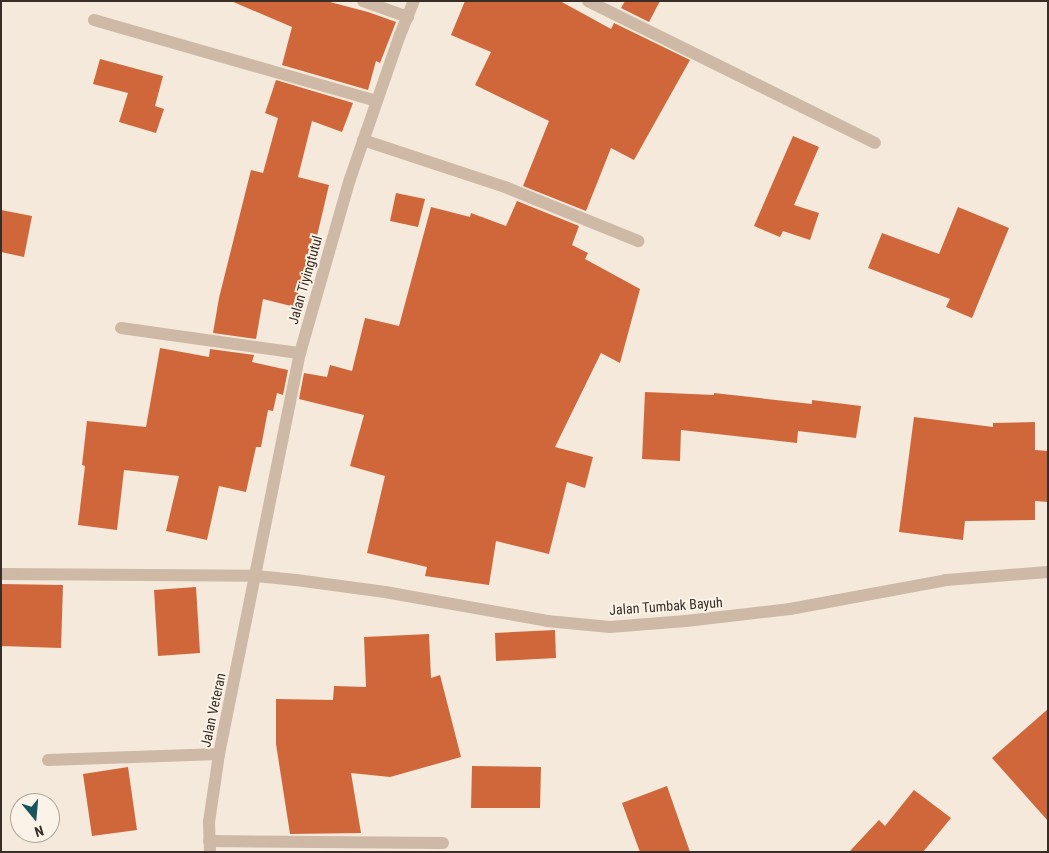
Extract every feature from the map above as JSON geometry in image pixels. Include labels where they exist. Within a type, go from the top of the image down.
[{"type":"street","points":[[363,1],[408,17]]},
{"type":"street","name":"Jalan Tiyingtutul","points":[[256,576],[300,353],[350,179],[414,1]]},
{"type":"street","points":[[588,1],[875,143]]},
{"type":"street","points":[[94,20],[377,101]]},
{"type":"street","points":[[364,140],[505,187],[638,241]]},
{"type":"street","points":[[121,328],[300,353]]},
{"type":"street","name":"Jalan Tumbak Bayuh","points":[[1,574],[256,576],[385,592],[547,620],[610,627],[686,621],[790,609],[946,580],[1048,572]]},
{"type":"street","name":"Jalan Veteran","points":[[210,847],[209,822],[219,754],[256,576]]},
{"type":"street","points":[[48,760],[219,754]]},
{"type":"street","points":[[210,847],[443,843]]},
{"type":"building","points":[[231,1],[326,1],[368,12],[396,22],[380,63],[376,61],[368,90],[282,65],[292,27]]},
{"type":"building","points":[[465,1],[560,1],[611,29],[614,23],[690,60],[634,160],[611,148],[586,211],[523,186],[549,121],[475,85],[491,52],[451,35]]},
{"type":"building","points":[[625,1],[660,1],[649,22],[621,8]]},
{"type":"building","points":[[100,59],[163,76],[155,106],[164,109],[156,133],[119,122],[128,93],[93,84]]},
{"type":"building","points":[[276,80],[353,103],[342,132],[312,121],[298,177],[329,185],[309,270],[304,270],[295,307],[263,299],[256,339],[213,333],[219,298],[251,170],[263,173],[278,118],[265,113]]},
{"type":"building","points":[[793,136],[819,147],[794,205],[819,213],[810,240],[783,231],[780,237],[754,226]]},
{"type":"building","points":[[396,193],[425,199],[418,227],[390,221]]},
{"type":"building","points":[[517,201],[579,226],[572,245],[588,253],[585,259],[640,289],[620,363],[601,353],[555,447],[593,457],[585,488],[567,482],[549,554],[496,541],[489,585],[425,576],[427,567],[367,553],[385,476],[350,466],[364,415],[299,399],[304,373],[327,377],[330,365],[352,371],[365,318],[399,326],[431,207],[470,217],[471,213],[506,226]]},
{"type":"building","points":[[958,207],[1009,228],[972,318],[946,307],[950,299],[868,268],[882,233],[939,254]]},
{"type":"building","points":[[1,210],[32,216],[24,257],[1,252]]},
{"type":"building","points":[[160,348],[209,357],[210,349],[254,355],[252,362],[288,370],[283,395],[277,393],[273,411],[268,410],[261,447],[256,447],[246,492],[219,486],[207,540],[166,531],[179,476],[124,470],[117,530],[78,525],[85,466],[82,465],[87,421],[146,427]]},
{"type":"building","points":[[645,392],[714,395],[714,393],[812,404],[812,400],[861,406],[856,438],[798,431],[797,443],[681,430],[680,461],[642,459]]},
{"type":"building","points":[[914,417],[993,427],[993,423],[1035,422],[1035,450],[1048,451],[1048,502],[1035,501],[1035,520],[965,521],[963,540],[899,532]]},
{"type":"building","points":[[1,584],[63,585],[61,648],[1,646]]},
{"type":"building","points":[[196,587],[200,653],[158,656],[154,590]]},
{"type":"building","points":[[555,630],[556,658],[496,661],[495,633]]},
{"type":"building","points":[[429,634],[431,678],[440,675],[461,757],[390,777],[351,773],[361,833],[290,834],[276,744],[276,699],[333,700],[334,686],[366,687],[364,637]]},
{"type":"building","points":[[1048,709],[1048,821],[992,758]]},
{"type":"building","points":[[472,766],[541,767],[540,808],[471,808]]},
{"type":"building","points":[[128,767],[137,830],[92,836],[83,774]]},
{"type":"building","points":[[667,786],[690,852],[640,852],[622,803]]},
{"type":"building","points":[[914,790],[951,818],[923,852],[849,852],[879,820],[885,826]]}]
